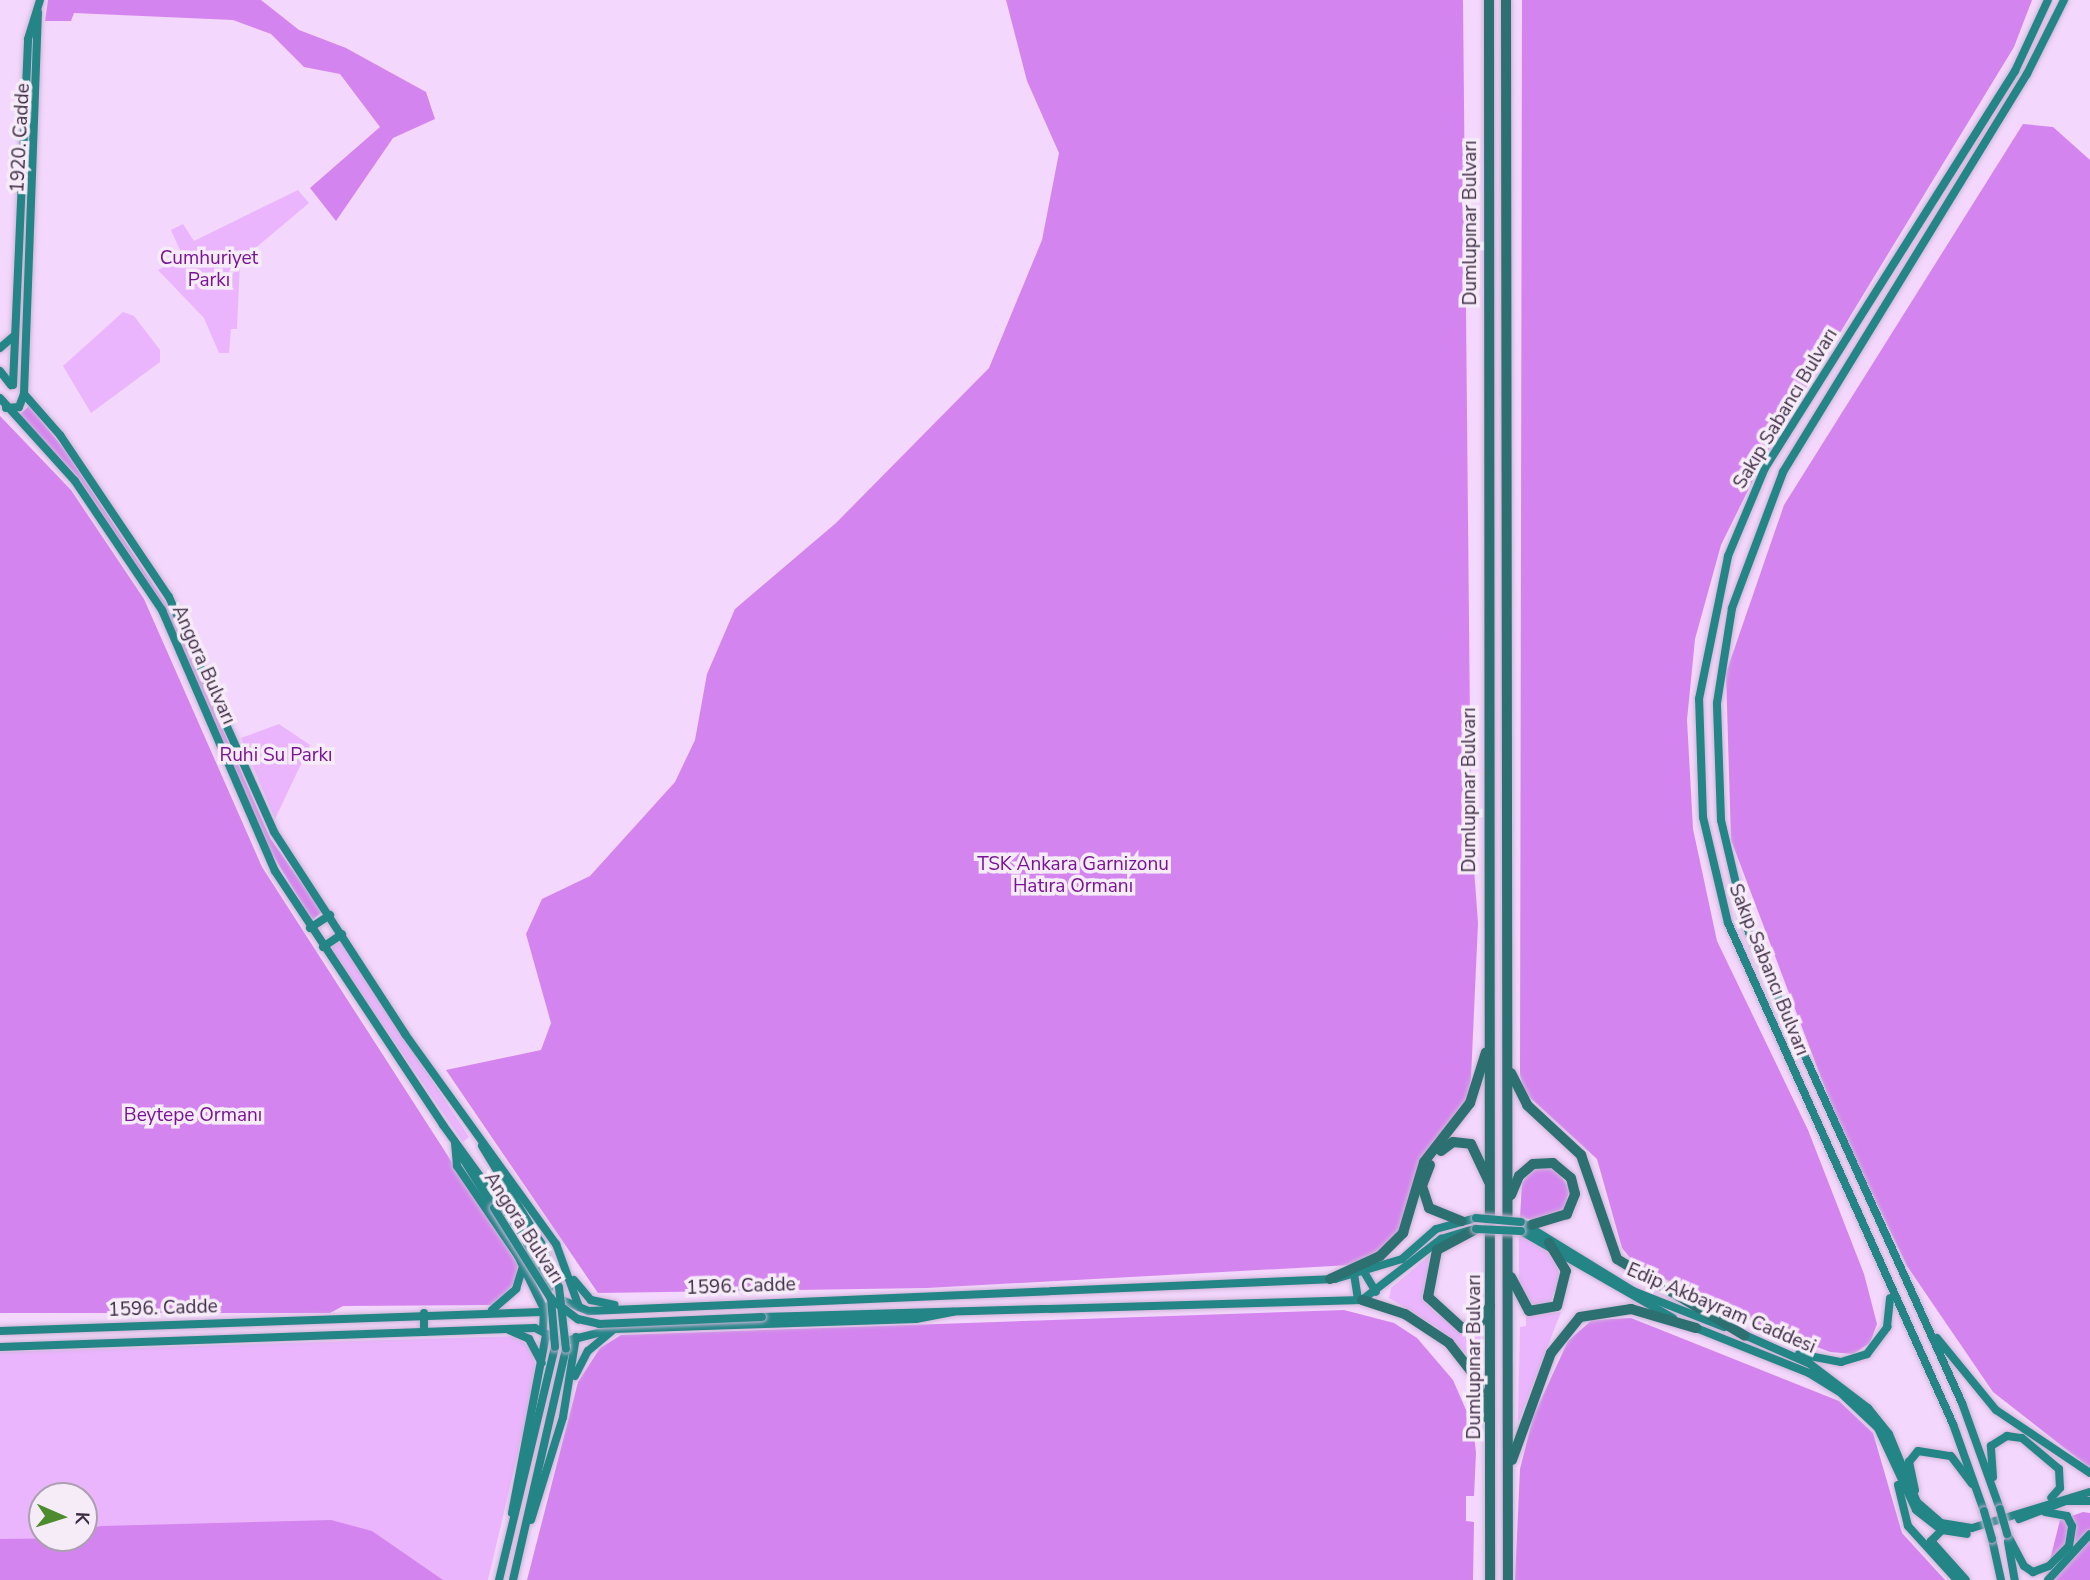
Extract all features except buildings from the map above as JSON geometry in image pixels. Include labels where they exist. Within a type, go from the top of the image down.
[{"type":"highway","name":"Dumlupınar Bulvarı","points":[[1489,0],[1493,1443],[1490,1580]]},
{"type":"highway","name":"Dumlupınar Bulvarı","points":[[1506,0],[1508,1580]]},
{"type":"highway","points":[[1330,1279],[1380,1255],[1403,1233],[1424,1163],[1477,1089],[1490,1024]]},
{"type":"highway","points":[[1508,1067],[1527,1105],[1581,1155],[1616,1259],[1745,1336]]},
{"type":"highway","points":[[1461,1221],[1436,1213],[1423,1192],[1427,1168],[1444,1146],[1471,1144],[1492,1191]]},
{"type":"highway","points":[[1508,1209],[1529,1165],[1560,1167],[1574,1186],[1571,1208],[1552,1224],[1532,1225]]},
{"type":"highway","points":[[1476,1224],[1437,1250],[1429,1297],[1462,1328],[1480,1322],[1492,1303]]},
{"type":"highway","points":[[1508,1266],[1522,1305],[1550,1311],[1567,1284],[1549,1243]]},
{"type":"highway","points":[[1360,1300],[1419,1321],[1455,1350],[1481,1388],[1493,1443]]},
{"type":"highway","points":[[1508,1474],[1551,1353],[1580,1317],[1631,1308],[1696,1328]]},
{"type":"main road","name":"1920. Cadde","points":[[24,394],[37,126],[40,0]]},
{"type":"main road","name":"Sakıp Sabancı Bulvarı","points":[[2001,1580],[1979,1494],[1953,1424],[1888,1288],[1728,923],[1703,817],[1702,664],[1728,556],[1765,468],[2015,71],[2048,0]]},
{"type":"main road","name":"Sakıp Sabancı Bulvarı","points":[[2015,1580],[2007,1534],[1998,1505],[1928,1326],[1770,989],[1731,876],[1716,762],[1720,662],[1747,558],[1783,472],[2027,74],[2064,0]]},
{"type":"main road","name":"1920. Cadde","points":[[12,385],[28,39],[38,12]]},
{"type":"main road","points":[[25,114],[37,115]]},
{"type":"main road","points":[[24,126],[37,126]]},
{"type":"main road","points":[[17,272],[29,272]]},
{"type":"main road","points":[[17,283],[29,284]]},
{"type":"main road","points":[[0,348],[14,336]]},
{"type":"main road","name":"Angora Bulvarı","points":[[0,371],[60,435],[181,618],[274,832],[479,1140],[541,1243],[559,1287],[566,1349],[522,1542]]},
{"type":"main road","points":[[12,385],[1,401],[19,407],[24,394]]},
{"type":"main road","name":"Angora Bulvarı","points":[[1,401],[75,481],[162,610],[261,842],[310,928],[455,1143],[522,1234],[549,1289],[555,1347],[508,1544]]},
{"type":"main road","points":[[310,928],[330,915]]},
{"type":"main road","points":[[323,947],[342,934]]},
{"type":"main road","name":"Angora Bulvarı","points":[[479,1140],[540,1221],[570,1275],[579,1312]]},
{"type":"main road","name":"Angora Bulvarı","points":[[455,1143],[551,1298],[579,1312]]},
{"type":"main road","name":"Angora Bulvarı","points":[[455,1143],[457,1166],[522,1264],[537,1290],[543,1310],[543,1368],[508,1544]]},
{"type":"main road","name":"1596. Cadde","points":[[579,1312],[662,1306],[1330,1279],[1364,1272],[1402,1259],[1428,1233],[1461,1221],[1476,1224]]},
{"type":"main road","points":[[1476,1224],[1521,1226]]},
{"type":"main road","name":"1596. Cadde","points":[[0,1331],[543,1310],[559,1299],[598,1324],[1360,1300],[1377,1292],[1441,1239],[1476,1224]]},
{"type":"main road","name":"Edip Akbayram Caddesi","points":[[1521,1226],[1532,1225],[1633,1291],[1775,1348],[1817,1368],[1876,1416],[1923,1508]]},
{"type":"main road","name":"Edip Akbayram Caddesi","points":[[1521,1226],[1627,1296],[1833,1388],[1878,1427],[1916,1510],[1942,1530]]},
{"type":"main road","points":[[488,1312],[516,1289],[522,1264]]},
{"type":"main road","points":[[1364,1272],[1377,1292]]},
{"type":"main road","points":[[1354,1274],[1360,1300]]},
{"type":"main road","points":[[537,1290],[557,1293],[570,1275],[596,1303],[641,1307]]},
{"type":"main road","points":[[1775,1348],[1827,1362],[1861,1357],[1887,1327],[1888,1288]]},
{"type":"main road","points":[[662,1306],[649,1316],[663,1328]]},
{"type":"main road","points":[[513,1580],[569,1388],[579,1312]]},
{"type":"main road","name":"1596. Cadde","points":[[0,1347],[499,1328],[544,1332],[562,1342],[577,1335],[614,1329],[916,1319],[953,1312]]},
{"type":"main road","points":[[424,1313],[424,1332]]},
{"type":"main road","points":[[434,1313],[443,1323],[436,1332]]},
{"type":"main road","points":[[1928,1326],[1996,1410],[2090,1473]]},
{"type":"main road","points":[[499,1328],[529,1339],[543,1368]]},
{"type":"main road","points":[[569,1388],[588,1351],[614,1329]]},
{"type":"main road","points":[[1998,1505],[1989,1456],[1995,1441],[2022,1438],[2055,1463],[2061,1482],[2056,1493],[2011,1519]]},
{"type":"main road","points":[[1979,1494],[1951,1456],[1918,1451],[1909,1469],[1923,1508],[1959,1528],[2062,1514],[2072,1526],[2069,1546],[2034,1572],[2007,1534]]},
{"type":"main road","points":[[1893,1462],[1909,1526],[1957,1580]]},
{"type":"main road","points":[[1966,1580],[1931,1541],[1942,1530],[1970,1534],[2090,1492]]},
{"type":"main road","points":[[2011,1519],[2066,1501],[2090,1501]]},
{"type":"main road","points":[[2048,1580],[2090,1534]]},
{"type":"main road","points":[[1993,1543],[1994,1580]]},
{"type":"main road","points":[[499,1580],[508,1544]]},
{"type":"green space","points":[[48,0],[261,0],[299,30],[346,48],[426,92],[435,119],[393,138],[336,221],[310,188],[380,127],[340,74],[304,67],[271,34],[233,20],[74,13],[71,21],[45,21]]},
{"type":"green space","name":"TSK Ankara Garnizonu Hatıra Ormanı","points":[[1006,0],[1463,0],[1471,828],[1478,923],[1470,1100],[1419,1167],[1403,1227],[1379,1253],[1351,1265],[927,1288],[598,1293],[446,1070],[541,1050],[551,1023],[526,934],[542,899],[590,876],[675,782],[695,740],[707,674],[735,609],[836,523],[989,368],[1042,240],[1059,153],[1027,81]]},
{"type":"green space","points":[[1522,0],[2032,0],[2014,47],[1765,456],[1721,545],[1695,639],[1687,720],[1693,829],[1717,941],[1808,1130],[1864,1274],[1877,1324],[1870,1343],[1853,1354],[1830,1352],[1762,1326],[1636,1265],[1622,1248],[1597,1159],[1525,1093],[1520,1075]]},
{"type":"green space","points":[[2023,124],[2053,127],[2090,160],[2090,1468],[1993,1392],[1907,1266],[1839,1125],[1731,840],[1726,673],[1784,505]]},
{"type":"green space","name":"Cumhuriyet Parkı","points":[[298,190],[309,203],[240,261],[237,329],[231,329],[229,353],[219,353],[204,318],[158,270],[183,257],[171,230],[183,224],[194,241]]},
{"type":"green space","points":[[123,312],[134,316],[160,350],[160,362],[91,413],[63,366]]},
{"type":"green space","points":[[29,406],[65,450],[174,617],[270,838],[322,912],[312,920],[271,852],[165,607],[77,476],[19,415]]},
{"type":"green space","name":"Beytepe Ormanı","points":[[0,416],[71,490],[144,599],[262,867],[518,1265],[516,1281],[495,1305],[343,1306],[330,1313],[0,1313]]},
{"type":"green space","name":"Ruhi Su Parkı","points":[[279,724],[310,745],[275,819],[241,738]]},
{"type":"green space","points":[[341,941],[469,1137],[463,1142],[330,948]]},
{"type":"green space","points":[[1534,1166],[1555,1168],[1570,1189],[1563,1212],[1547,1221],[1520,1218],[1522,1183]]},
{"type":"green space","points":[[1519,1234],[1548,1249],[1555,1260],[1560,1276],[1550,1303],[1531,1305],[1519,1291]]},
{"type":"green space","points":[[1429,1256],[1426,1294],[1435,1312],[1458,1328],[1482,1324],[1477,1364],[1438,1328],[1389,1298],[1391,1288]]},
{"type":"green space","points":[[1344,1310],[1394,1323],[1417,1338],[1453,1380],[1473,1426],[1476,1453],[1474,1496],[1466,1496],[1466,1521],[1474,1522],[1473,1580],[527,1580],[578,1382],[600,1348],[621,1335]]},
{"type":"green space","points":[[1561,1312],[1518,1421],[1520,1327],[1526,1326],[1526,1314]]},
{"type":"green space","points":[[1631,1318],[1839,1401],[1873,1433],[1902,1533],[1945,1580],[1515,1580],[1520,1469],[1533,1417],[1568,1341],[1592,1320]]},
{"type":"green space","points":[[515,1336],[531,1348],[537,1372],[488,1580],[0,1580],[0,1352]]},
{"type":"green space","points":[[2083,1512],[2090,1513],[2090,1580],[2045,1580],[2060,1520]]},
{"type":"green space","points":[[331,1520],[372,1531],[443,1580],[0,1580],[0,1539],[28,1539],[28,1552],[98,1552],[98,1527]]}]
